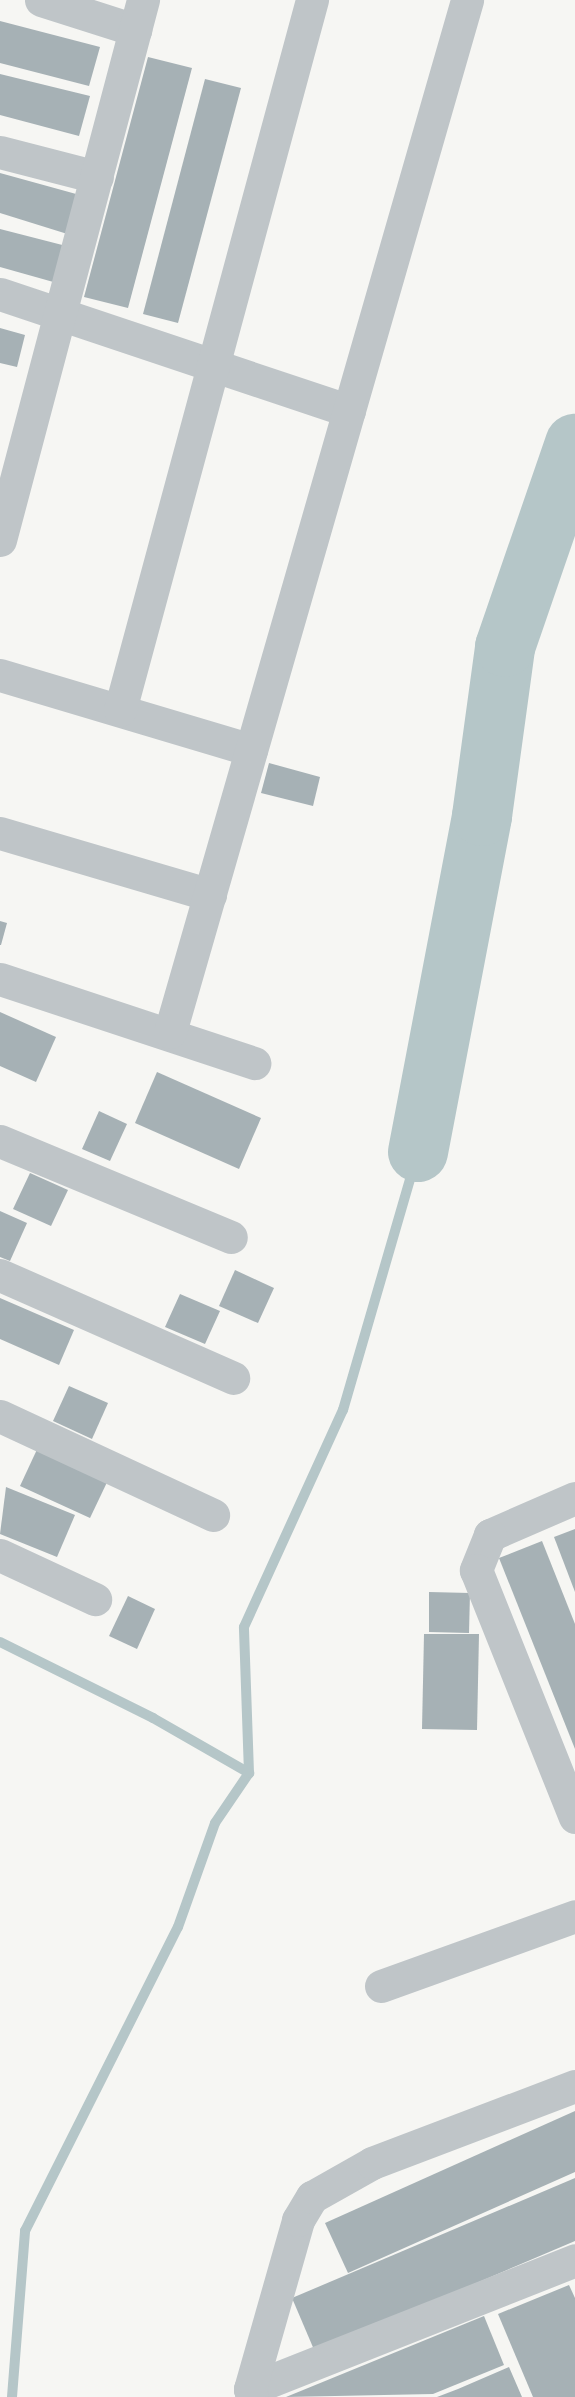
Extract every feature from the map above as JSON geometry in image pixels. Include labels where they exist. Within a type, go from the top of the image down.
[{"type":"street","points":[[0,540],[11,455],[60,314],[139,15],[41,0]]},
{"type":"street","points":[[120,710],[312,0]]},
{"type":"street","points":[[170,1032],[467,0]]},
{"type":"street","points":[[0,152],[97,177]]},
{"type":"street","points":[[0,294],[349,411]]},
{"type":"street","points":[[0,675],[251,750]]},
{"type":"street","points":[[0,833],[210,895]]},
{"type":"street","points":[[0,979],[170,1032],[254,1063]]},
{"type":"street","points":[[0,1141],[231,1236]]},
{"type":"street","points":[[0,1275],[233,1378]]},
{"type":"street","points":[[0,1416],[213,1515]]},
{"type":"street","points":[[575,1498],[489,1535],[476,1570],[575,1817]]},
{"type":"street","points":[[0,1555],[95,1599]]},
{"type":"street","points":[[381,1986],[575,1916]]},
{"type":"street","points":[[251,2393],[298,2220],[312,2197],[372,2163],[575,2086]]},
{"type":"street","points":[[251,2393],[575,2260]]},
{"type":"building","points":[[0,21],[100,47],[89,86],[0,63]]},
{"type":"building","points":[[148,57],[192,68],[128,308],[84,297]]},
{"type":"building","points":[[0,74],[90,96],[79,136],[0,115]]},
{"type":"building","points":[[205,79],[241,88],[178,323],[143,314]]},
{"type":"building","points":[[0,173],[87,197],[77,237],[0,213]]},
{"type":"building","points":[[0,229],[74,248],[64,285],[0,267]]},
{"type":"building","points":[[0,328],[25,335],[17,367],[0,363]]},
{"type":"building","points":[[269,763],[320,777],[313,806],[261,793]]},
{"type":"building","points":[[0,921],[7,923],[1,945],[0,945]]},
{"type":"building","points":[[0,1012],[56,1037],[36,1082],[0,1066]]},
{"type":"building","points":[[157,1072],[261,1118],[239,1169],[135,1123]]},
{"type":"building","points":[[99,1111],[127,1124],[110,1161],[82,1149]]},
{"type":"building","points":[[30,1173],[68,1190],[51,1226],[13,1209]]},
{"type":"building","points":[[0,1211],[27,1223],[10,1261],[0,1257]]},
{"type":"building","points":[[235,1270],[274,1288],[258,1323],[219,1306]]},
{"type":"building","points":[[180,1294],[220,1311],[205,1344],[165,1327]]},
{"type":"building","points":[[0,1298],[74,1330],[59,1365],[0,1339]]},
{"type":"building","points":[[69,1386],[108,1403],[92,1439],[53,1421]]},
{"type":"building","points":[[40,1443],[110,1476],[90,1518],[20,1486]]},
{"type":"building","points":[[6,1487],[75,1515],[57,1557],[0,1534]]},
{"type":"building","points":[[575,1529],[575,1592],[554,1537]]},
{"type":"building","points":[[542,1541],[575,1624],[575,1749],[499,1558]]},
{"type":"building","points":[[429,1592],[470,1593],[469,1633],[429,1632]]},
{"type":"building","points":[[128,1596],[155,1609],[137,1649],[109,1636]]},
{"type":"building","points":[[424,1634],[479,1634],[477,1730],[422,1729]]},
{"type":"building","points":[[575,2111],[575,2172],[348,2273],[325,2223]]},
{"type":"building","points":[[575,2178],[575,2241],[315,2352],[292,2298]]},
{"type":"building","points":[[569,2285],[575,2298],[575,2397],[533,2397],[498,2314]]},
{"type":"building","points":[[484,2316],[504,2365],[433,2394],[286,2397]]},
{"type":"building","points":[[509,2367],[522,2397],[437,2397],[458,2389]]},
{"type":"waterway","points":[[418,1152],[482,816],[505,647],[575,444]]},
{"type":"waterway","points":[[12,2397],[25,2231],[178,1927],[215,1823],[249,1773],[244,1627],[343,1410],[418,1152]]},
{"type":"waterway","points":[[0,1642],[153,1718],[249,1773]]}]
